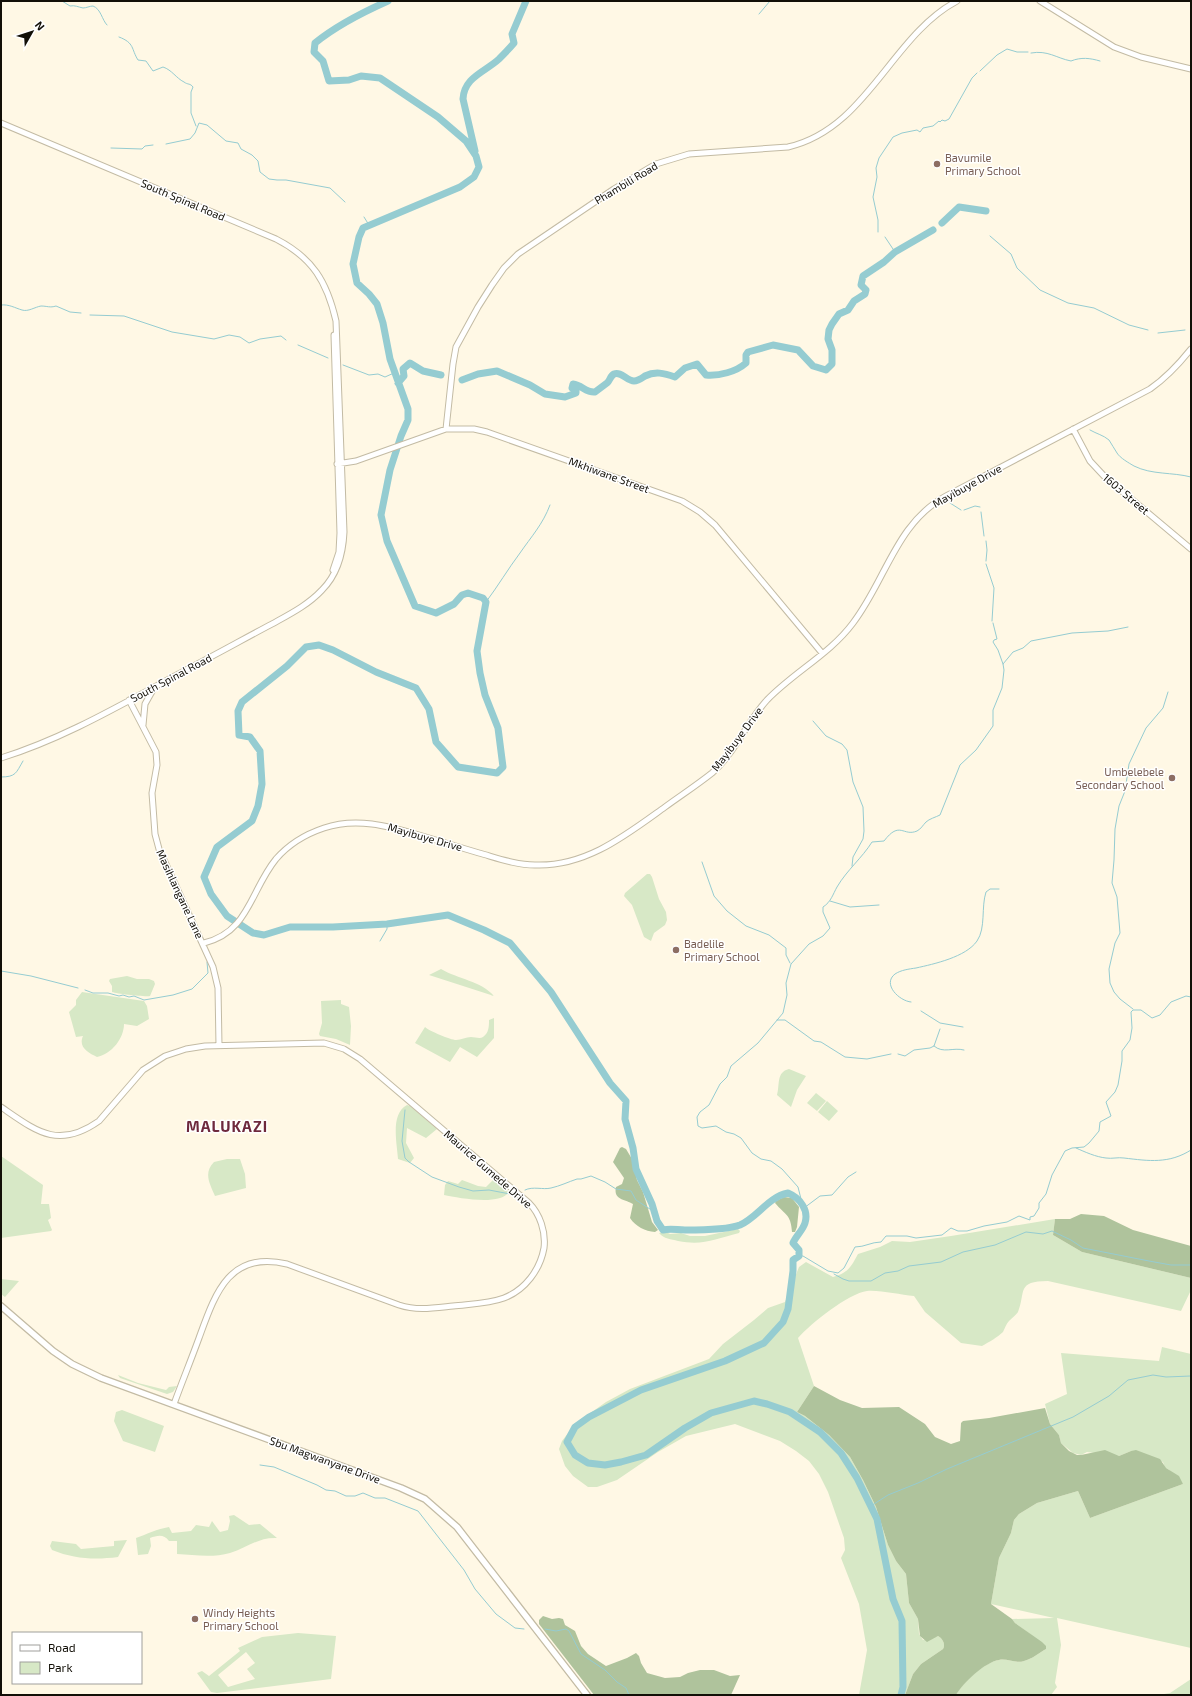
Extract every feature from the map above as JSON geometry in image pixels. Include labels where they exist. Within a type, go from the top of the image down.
[{"type":"main road","name":"Sbu Magwanyane Drive","points":[[1,1306],[47,1346],[72,1364],[101,1378],[401,1488],[425,1499],[457,1527],[587,1695]]},
{"type":"street","name":"Phambili Road","points":[[446,429],[456,347],[474,313],[492,285],[504,268],[518,254],[612,190],[656,164],[689,154],[788,147],[830,128],[854,108],[923,26],[939,12],[957,1]]},
{"type":"street","points":[[1040,1],[1114,47],[1141,57],[1191,69]]},
{"type":"street","name":"South Spinal Road","points":[[1,123],[285,243],[299,253],[315,269],[327,290],[336,322],[339,464],[344,544],[338,567],[312,601],[68,732],[19,753],[1,758]]},
{"type":"street","name":"Mayibuye Drive","points":[[204,944],[217,940],[235,927],[273,863],[287,848],[296,841],[315,831],[342,823],[362,822],[385,826],[496,858],[529,865],[556,864],[590,855],[614,843],[712,772],[727,756],[764,703],[848,629],[859,615],[907,529],[920,514],[938,500],[1156,385],[1178,365],[1191,349]]},
{"type":"street","name":"Mkhiwane Street","points":[[339,464],[356,461],[446,429],[474,429],[487,432],[682,501],[691,506],[715,525],[822,653]]},
{"type":"street","name":"1603 Street","points":[[1073,429],[1090,462],[1104,476],[1191,549]]},
{"type":"street","points":[[143,726],[145,704],[155,686]]},
{"type":"street","name":"Masihlangane Lane","points":[[129,700],[154,747],[157,757],[152,793],[156,842],[162,858],[204,944],[216,976],[219,1045]]},
{"type":"street","name":"Maurice Gumede Drive","points":[[1,1107],[40,1132],[62,1135],[77,1133],[91,1127],[99,1121],[138,1076],[157,1060],[176,1051],[219,1045],[324,1043],[349,1051],[360,1059],[529,1203],[541,1222],[544,1243],[539,1265],[535,1273],[524,1285],[509,1296],[485,1302],[421,1309],[407,1308],[287,1264],[272,1261],[256,1262],[248,1265],[233,1273],[225,1281],[213,1300],[174,1404]]},
{"type":"green space","points":[[647,874],[650,874],[652,877],[659,899],[666,912],[667,920],[665,925],[654,933],[651,941],[644,937],[632,905],[624,896],[625,893]]},
{"type":"green space","points":[[441,969],[483,987],[494,996],[429,975]]},
{"type":"green space","points":[[127,976],[154,981],[155,984],[150,996],[112,992],[112,986],[109,981],[110,979]]},
{"type":"green space","points":[[82,992],[144,1001],[147,1006],[149,1019],[137,1026],[124,1024],[122,1035],[116,1045],[108,1053],[97,1057],[90,1054],[83,1046],[83,1036],[76,1037],[69,1012],[76,1005],[76,1000]]},
{"type":"green space","points":[[341,1000],[341,1004],[349,1007],[351,1026],[350,1045],[336,1039],[320,1036],[319,1034],[322,1023],[321,1001]]},
{"type":"green space","points":[[494,1018],[494,1038],[477,1057],[460,1047],[450,1062],[415,1043],[425,1027],[435,1033],[453,1040],[469,1037],[482,1038],[488,1031],[489,1020]]},
{"type":"green space","points":[[789,1069],[806,1076],[797,1090],[791,1107],[777,1095],[780,1076]]},
{"type":"green space","points":[[816,1093],[826,1101],[817,1111],[807,1103]]},
{"type":"green space","points":[[827,1101],[838,1111],[829,1121],[818,1112]]},
{"type":"green space","points":[[407,1105],[437,1129],[426,1138],[407,1128],[406,1143],[414,1158],[410,1163],[398,1159],[396,1137],[396,1122],[398,1115]]},
{"type":"green space","points":[[622,1147],[626,1149],[632,1159],[637,1180],[643,1192],[652,1222],[658,1230],[655,1232],[644,1230],[635,1224],[630,1218],[633,1204],[618,1197],[616,1194],[616,1187],[622,1184],[624,1178],[613,1162],[620,1148]]},
{"type":"green space","points":[[1,1156],[43,1185],[41,1204],[49,1204],[51,1218],[48,1220],[52,1230],[51,1231],[1,1238]]},
{"type":"green space","points":[[227,1159],[240,1159],[245,1174],[246,1188],[215,1196],[208,1179],[209,1170],[214,1162]]},
{"type":"green space","points":[[494,1179],[509,1192],[497,1199],[479,1200],[444,1195],[445,1185],[448,1181],[458,1184],[462,1180],[478,1186],[486,1187]]},
{"type":"green space","points":[[784,1197],[792,1198],[799,1207],[795,1232],[792,1232],[787,1215],[775,1203]]},
{"type":"green space","points":[[1081,1214],[1104,1216],[1133,1230],[1191,1246],[1191,1278],[1082,1252],[1053,1235],[1055,1219],[1070,1219]]},
{"type":"green space","points":[[1055,1219],[1053,1235],[1082,1252],[1191,1278],[1191,1290],[1181,1311],[1048,1281],[1031,1283],[1024,1289],[1018,1312],[1008,1322],[1003,1332],[982,1346],[961,1343],[925,1312],[914,1296],[867,1291],[850,1297],[840,1303],[811,1325],[798,1338],[814,1386],[797,1412],[805,1416],[829,1435],[850,1457],[876,1507],[888,1545],[896,1561],[906,1574],[909,1603],[918,1619],[919,1634],[923,1640],[938,1636],[944,1643],[943,1649],[921,1664],[913,1674],[905,1695],[859,1695],[867,1650],[859,1604],[841,1558],[845,1550],[844,1538],[828,1492],[819,1474],[809,1461],[796,1451],[780,1441],[735,1424],[686,1436],[658,1452],[617,1480],[597,1487],[588,1487],[573,1476],[565,1466],[559,1449],[562,1441],[575,1424],[606,1402],[630,1389],[709,1359],[723,1344],[768,1308],[785,1302],[799,1267],[806,1262],[833,1277],[846,1271],[858,1254],[880,1247],[892,1241],[910,1242]]},
{"type":"green space","points":[[738,1229],[740,1231],[739,1233],[695,1243],[678,1241],[663,1236],[659,1233],[666,1232],[670,1234],[681,1233],[690,1236],[705,1236]]},
{"type":"green space","points":[[1,1279],[19,1281],[5,1297],[1,1294]]},
{"type":"green space","points":[[1162,1347],[1191,1354],[1191,1648],[1057,1618],[1061,1645],[1055,1683],[1057,1687],[1051,1695],[956,1695],[975,1673],[987,1664],[1002,1660],[1021,1662],[1046,1649],[1012,1619],[1054,1618],[991,1604],[999,1558],[1011,1533],[1014,1520],[1019,1514],[1037,1503],[1078,1491],[1090,1518],[1183,1484],[1168,1469],[1165,1468],[1163,1462],[1131,1451],[1119,1456],[1087,1452],[1081,1455],[1073,1453],[1061,1443],[1059,1435],[1050,1424],[1045,1404],[1067,1394],[1061,1353],[1159,1361]]},
{"type":"green space","points":[[118,1375],[138,1383],[166,1390],[169,1387],[177,1386],[173,1392],[167,1394],[120,1378]]},
{"type":"green space","points":[[814,1386],[840,1400],[862,1408],[899,1407],[925,1424],[935,1437],[951,1444],[960,1441],[961,1423],[963,1421],[1045,1408],[1050,1424],[1059,1435],[1061,1443],[1069,1451],[1077,1455],[1081,1455],[1105,1450],[1119,1456],[1136,1450],[1160,1459],[1166,1468],[1179,1476],[1183,1484],[1090,1518],[1078,1491],[1037,1503],[1019,1514],[1014,1520],[1011,1533],[999,1558],[991,1604],[1042,1642],[1046,1646],[1046,1649],[1021,1662],[1002,1660],[987,1665],[969,1679],[956,1695],[905,1695],[913,1674],[921,1664],[943,1649],[944,1643],[938,1636],[927,1642],[920,1636],[918,1619],[909,1603],[906,1574],[896,1561],[888,1545],[876,1507],[850,1457],[829,1435],[805,1416],[797,1412]]},
{"type":"green space","points":[[122,1410],[164,1426],[155,1452],[123,1441],[114,1421],[116,1412]]},
{"type":"green space","points":[[234,1515],[249,1525],[260,1524],[277,1538],[264,1539],[224,1555],[204,1556],[177,1554],[177,1541],[169,1541],[163,1536],[158,1536],[150,1538],[151,1546],[148,1554],[138,1555],[136,1538],[156,1530],[169,1527],[172,1533],[191,1531],[196,1525],[209,1527],[212,1521],[220,1532],[228,1530],[230,1521],[229,1516]]},
{"type":"green space","points":[[127,1540],[118,1557],[109,1558],[76,1557],[52,1550],[50,1546],[52,1541],[76,1544],[81,1549],[114,1546],[114,1541]]},
{"type":"green space","points":[[543,1616],[552,1619],[563,1619],[565,1625],[575,1631],[581,1646],[588,1654],[606,1666],[636,1653],[647,1673],[665,1678],[680,1677],[700,1670],[714,1670],[730,1676],[740,1675],[731,1695],[594,1695],[539,1624],[539,1620]]},
{"type":"green space","points":[[298,1633],[336,1636],[331,1679],[217,1693],[211,1692],[197,1673],[202,1671],[209,1676],[240,1651],[238,1648],[262,1637]],"holes":[[[246,1652],[255,1663],[247,1669],[255,1679],[228,1687],[218,1675]]]},
{"type":"green space","points":[[1191,1679],[1191,1695],[1158,1695],[1170,1693]]},
{"type":"waterway","points":[[62,1],[70,6],[83,8],[93,6],[96,7],[107,25]]},
{"type":"waterway","points":[[388,1],[350,20],[315,43],[314,52],[323,61],[329,81],[349,80],[361,76],[380,78],[438,117],[466,141],[476,156],[479,167],[474,177],[460,187],[363,228],[359,237],[353,264],[357,283],[377,304],[383,323],[390,359],[408,409],[408,420],[390,470],[381,515],[387,541],[415,606],[436,613],[454,604],[462,595],[468,593],[483,598],[486,602],[477,651],[485,695],[498,728],[503,767],[497,773],[458,767],[436,742],[429,709],[416,688],[376,672],[333,650],[319,645],[306,647],[287,666],[242,702],[238,711],[239,735],[250,737],[260,751],[262,784],[258,806],[252,821],[217,847],[204,877],[211,894],[227,916],[253,933],[264,935],[290,927],[333,927],[387,924],[448,915],[510,943],[551,992],[610,1083],[626,1101],[625,1119],[633,1148],[636,1169],[652,1204],[657,1221],[663,1230],[734,1227],[752,1217],[781,1195],[788,1193],[800,1201],[805,1209],[806,1218],[804,1226],[793,1243],[799,1250],[799,1256],[793,1260],[788,1309],[783,1322],[764,1343],[725,1361],[641,1390],[589,1417],[575,1427],[567,1442],[575,1455],[588,1463],[605,1465],[621,1462],[646,1455],[685,1428],[711,1413],[754,1401],[790,1412],[820,1432],[841,1453],[857,1478],[877,1519],[893,1599],[902,1621],[903,1687],[901,1695]]},
{"type":"waterway","points":[[475,151],[463,99],[464,91],[471,80],[499,59],[514,43],[512,34],[526,1]]},
{"type":"waterway","points":[[759,14],[770,1]]},
{"type":"waterway","points":[[119,37],[128,42],[138,60],[146,61],[153,71],[163,67],[193,87],[191,92],[191,113],[196,126]]},
{"type":"waterway","points":[[980,71],[997,55],[1007,49],[1017,52],[1028,52]]},
{"type":"waterway","points":[[1031,53],[1047,53],[1071,61],[1086,58],[1100,61]]},
{"type":"waterway","points":[[878,232],[878,220],[873,197],[877,177],[876,168],[879,158],[893,137],[902,133],[917,130],[920,132],[923,128],[933,126],[939,121],[949,119],[972,78],[977,73]]},
{"type":"waterway","points":[[166,144],[190,139],[195,133],[199,123],[207,125],[226,141],[238,143],[241,149],[252,155],[258,161],[260,172],[269,179],[286,180],[330,188],[345,202]]},
{"type":"waterway","points":[[111,148],[142,149],[145,146],[153,145]]},
{"type":"waterway","points":[[942,223],[959,207],[986,211]]},
{"type":"waterway","points":[[364,217],[369,225]]},
{"type":"waterway","points":[[462,380],[478,374],[497,371],[530,385],[545,394],[565,397],[576,393],[576,390],[572,388],[573,384],[595,392],[608,382],[614,374],[617,373],[631,381],[656,373],[675,377],[685,368],[697,364],[706,375],[727,373],[746,363],[746,355],[748,352],[773,345],[798,350],[813,366],[826,370],[832,364],[832,350],[828,339],[829,330],[839,314],[848,310],[854,301],[865,294],[866,290],[861,285],[863,276],[884,262],[895,252],[933,230]]},
{"type":"waterway","points":[[990,236],[1011,254],[1017,268],[1040,290],[1068,303],[1094,308],[1129,325],[1148,330]]},
{"type":"waterway","points":[[885,237],[895,252]]},
{"type":"waterway","points":[[1,305],[24,310],[41,306],[56,306],[70,312],[81,313]]},
{"type":"waterway","points":[[90,315],[124,316],[172,332],[214,339],[229,335],[240,337],[249,343],[260,339],[281,336],[286,340]]},
{"type":"waterway","points":[[1158,333],[1185,330]]},
{"type":"waterway","points":[[298,345],[328,358]]},
{"type":"waterway","points":[[398,383],[404,376],[403,369],[410,363],[423,371],[441,375]]},
{"type":"waterway","points":[[343,365],[369,375],[378,374],[385,377],[394,373]]},
{"type":"waterway","points":[[1090,430],[1109,440],[1118,455],[1134,466],[1148,471],[1191,477]]},
{"type":"waterway","points":[[950,503],[961,510]]},
{"type":"waterway","points":[[486,602],[540,524],[550,505]]},
{"type":"waterway","points":[[964,510],[975,506],[980,507]]},
{"type":"waterway","points":[[981,512],[984,536]]},
{"type":"waterway","points":[[986,541],[986,561]]},
{"type":"waterway","points":[[986,564],[994,588],[992,621]]},
{"type":"waterway","points":[[993,623],[997,639],[993,642],[998,650],[1003,664]]},
{"type":"waterway","points":[[802,1203],[798,1187],[782,1169],[771,1161],[761,1159],[752,1153],[741,1138],[734,1134],[726,1132],[716,1126],[702,1128],[698,1126],[697,1117],[700,1112],[709,1105],[720,1084],[727,1077],[731,1066],[758,1043],[783,1013],[787,995],[786,983],[791,964],[809,944],[823,936],[830,928],[823,912],[823,907],[830,900],[845,875],[872,842],[884,841],[894,831],[898,830],[908,832],[917,831],[927,821],[940,815],[960,765],[976,750],[993,726],[993,710],[1002,688],[1004,670],[1003,664],[1013,652],[1023,648],[1031,641],[1072,633],[1108,631],[1128,627]]},
{"type":"waterway","points":[[1133,1009],[1120,999],[1114,992],[1110,983],[1109,969],[1115,943],[1120,933],[1117,897],[1112,883],[1115,829],[1119,806],[1125,791],[1129,764],[1146,728],[1163,708],[1168,692]]},
{"type":"waterway","points":[[813,721],[826,736],[842,744],[847,750],[853,782],[863,807],[863,839],[853,857],[852,866]]},
{"type":"waterway","points":[[1,777],[15,774],[23,761]]},
{"type":"waterway","points":[[702,862],[714,896],[727,911],[746,926],[769,935],[786,948],[786,955],[790,963]]},
{"type":"waterway","points":[[911,1002],[906,1001],[897,995],[891,987],[891,978],[895,974],[902,971],[958,956],[972,947],[980,936],[982,930],[986,892],[990,889],[999,889]]},
{"type":"waterway","points":[[830,901],[850,907],[879,905]]},
{"type":"waterway","points":[[380,941],[387,929],[387,924]]},
{"type":"waterway","points":[[85,990],[93,993],[108,993],[129,997],[134,996],[144,1000],[173,995],[192,989],[208,973],[207,962]]},
{"type":"waterway","points":[[1,971],[31,976],[78,988]]},
{"type":"waterway","points":[[799,1256],[803,1256],[828,1271],[838,1273],[844,1268],[855,1247],[881,1242],[886,1236],[907,1236],[916,1238],[942,1235],[951,1228],[958,1231],[967,1231],[1007,1222],[1019,1216],[1030,1220],[1030,1217],[1034,1216],[1039,1208],[1039,1203],[1046,1194],[1052,1175],[1065,1151],[1072,1148],[1084,1147],[1099,1131],[1100,1122],[1111,1116],[1106,1102],[1115,1092],[1118,1085],[1122,1051],[1130,1040],[1132,1028],[1131,1012],[1133,1010],[1141,1010],[1152,1018],[1160,1015],[1171,1002],[1186,996],[1191,997]]},
{"type":"waterway","points":[[921,1011],[940,1023],[963,1027]]},
{"type":"waterway","points":[[777,1020],[785,1020],[814,1041],[821,1042],[845,1057],[867,1059],[891,1054]]},
{"type":"waterway","points":[[898,1054],[905,1056],[914,1050],[934,1046],[940,1029]]},
{"type":"waterway","points":[[934,1046],[941,1050],[964,1050]]},
{"type":"waterway","points":[[405,1110],[402,1141],[405,1158],[409,1162],[432,1177],[459,1187],[473,1191],[489,1190],[510,1194]]},
{"type":"waterway","points":[[1076,1148],[1102,1157],[1142,1160],[1175,1158],[1191,1150]]},
{"type":"waterway","points":[[804,1208],[820,1196],[832,1195],[848,1177],[856,1172]]},
{"type":"waterway","points":[[525,1190],[531,1188],[551,1188],[591,1176],[616,1189],[631,1191],[636,1200],[656,1213]]},
{"type":"waterway","points":[[834,1274],[849,1281],[871,1281],[885,1273],[898,1271],[909,1266],[941,1262],[963,1252],[995,1245],[1026,1232],[1043,1234],[1052,1231],[1071,1240],[1083,1248],[1171,1265],[1191,1265]]},
{"type":"waterway","points":[[871,1506],[888,1495],[947,1469],[1073,1417],[1109,1396],[1128,1380],[1153,1375],[1166,1377],[1191,1376]]},
{"type":"waterway","points":[[260,1465],[274,1467],[326,1490],[335,1491],[346,1496],[355,1496],[363,1493],[375,1498],[385,1498],[418,1511],[464,1570],[475,1589],[496,1614],[515,1628],[524,1629]]},
{"type":"waterway","points":[[545,1629],[556,1631],[566,1629],[569,1631],[581,1654],[605,1670],[617,1682],[626,1688],[629,1695]]},
{"type":"place","name":"Bavumile Primary School","points":[[937,164]]},
{"type":"place","name":"Umbelebele Secondary School","points":[[1172,778]]},
{"type":"place","name":"Badelile Primary School","points":[[676,950]]},
{"type":"place","name":"Windy Heights Primary School","points":[[195,1619]]},
{"type":"district","name":"MALUKAZI","points":[[227,1127]]}]
